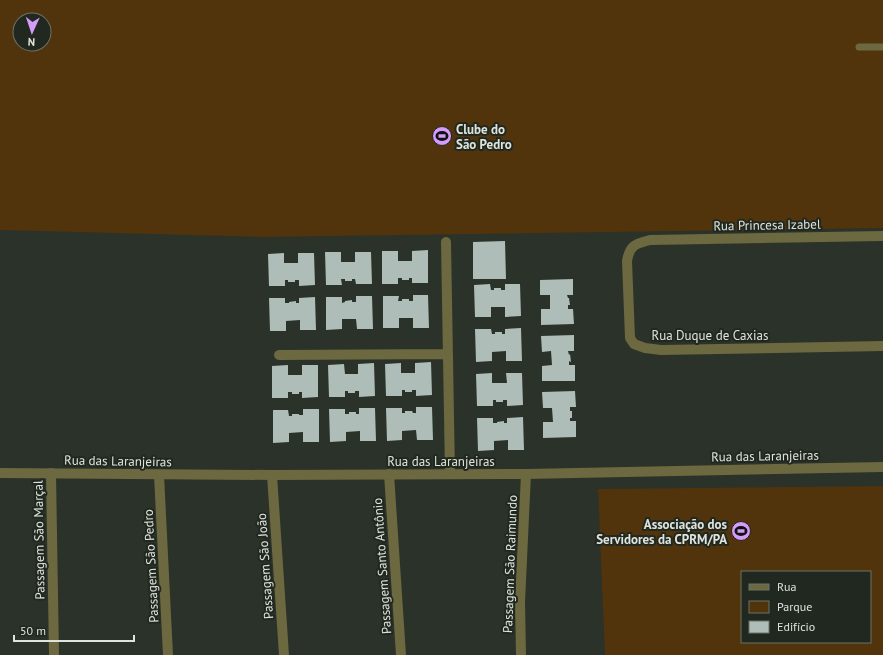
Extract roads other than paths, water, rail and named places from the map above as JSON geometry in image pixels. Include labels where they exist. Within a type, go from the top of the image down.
[{"type":"street","name":"Rua Princesa Izabel","points":[[650,240],[883,236]]},
{"type":"street","name":"Rua Duque de Caxias","points":[[650,240],[636,244],[629,251],[627,261],[630,338],[634,344],[645,348],[661,350],[883,346]]},
{"type":"street","points":[[446,242],[450,474]]},
{"type":"street","points":[[279,355],[448,354]]},
{"type":"street","name":"Rua das Laranjeiras","points":[[0,473],[159,475],[526,474],[883,466]]},
{"type":"street","name":"Passagem São Marçal","points":[[51,473],[54,655]]},
{"type":"street","name":"Passagem Santo Antônio","points":[[389,474],[401,655]]},
{"type":"street","name":"Passagem São Raimundo","points":[[521,655],[520,602],[526,474]]},
{"type":"street","name":"Passagem São Pedro","points":[[159,475],[168,655]]},
{"type":"street","name":"Passagem São João","points":[[272,475],[284,655]]},
{"type":"lane","points":[[859,48],[883,47]]},
{"type":"place","name":"Clube do São Pedro","points":[[442,136]]},
{"type":"place","name":"Associação dos Servidores da CPRM/PA","points":[[741,531]]}]
